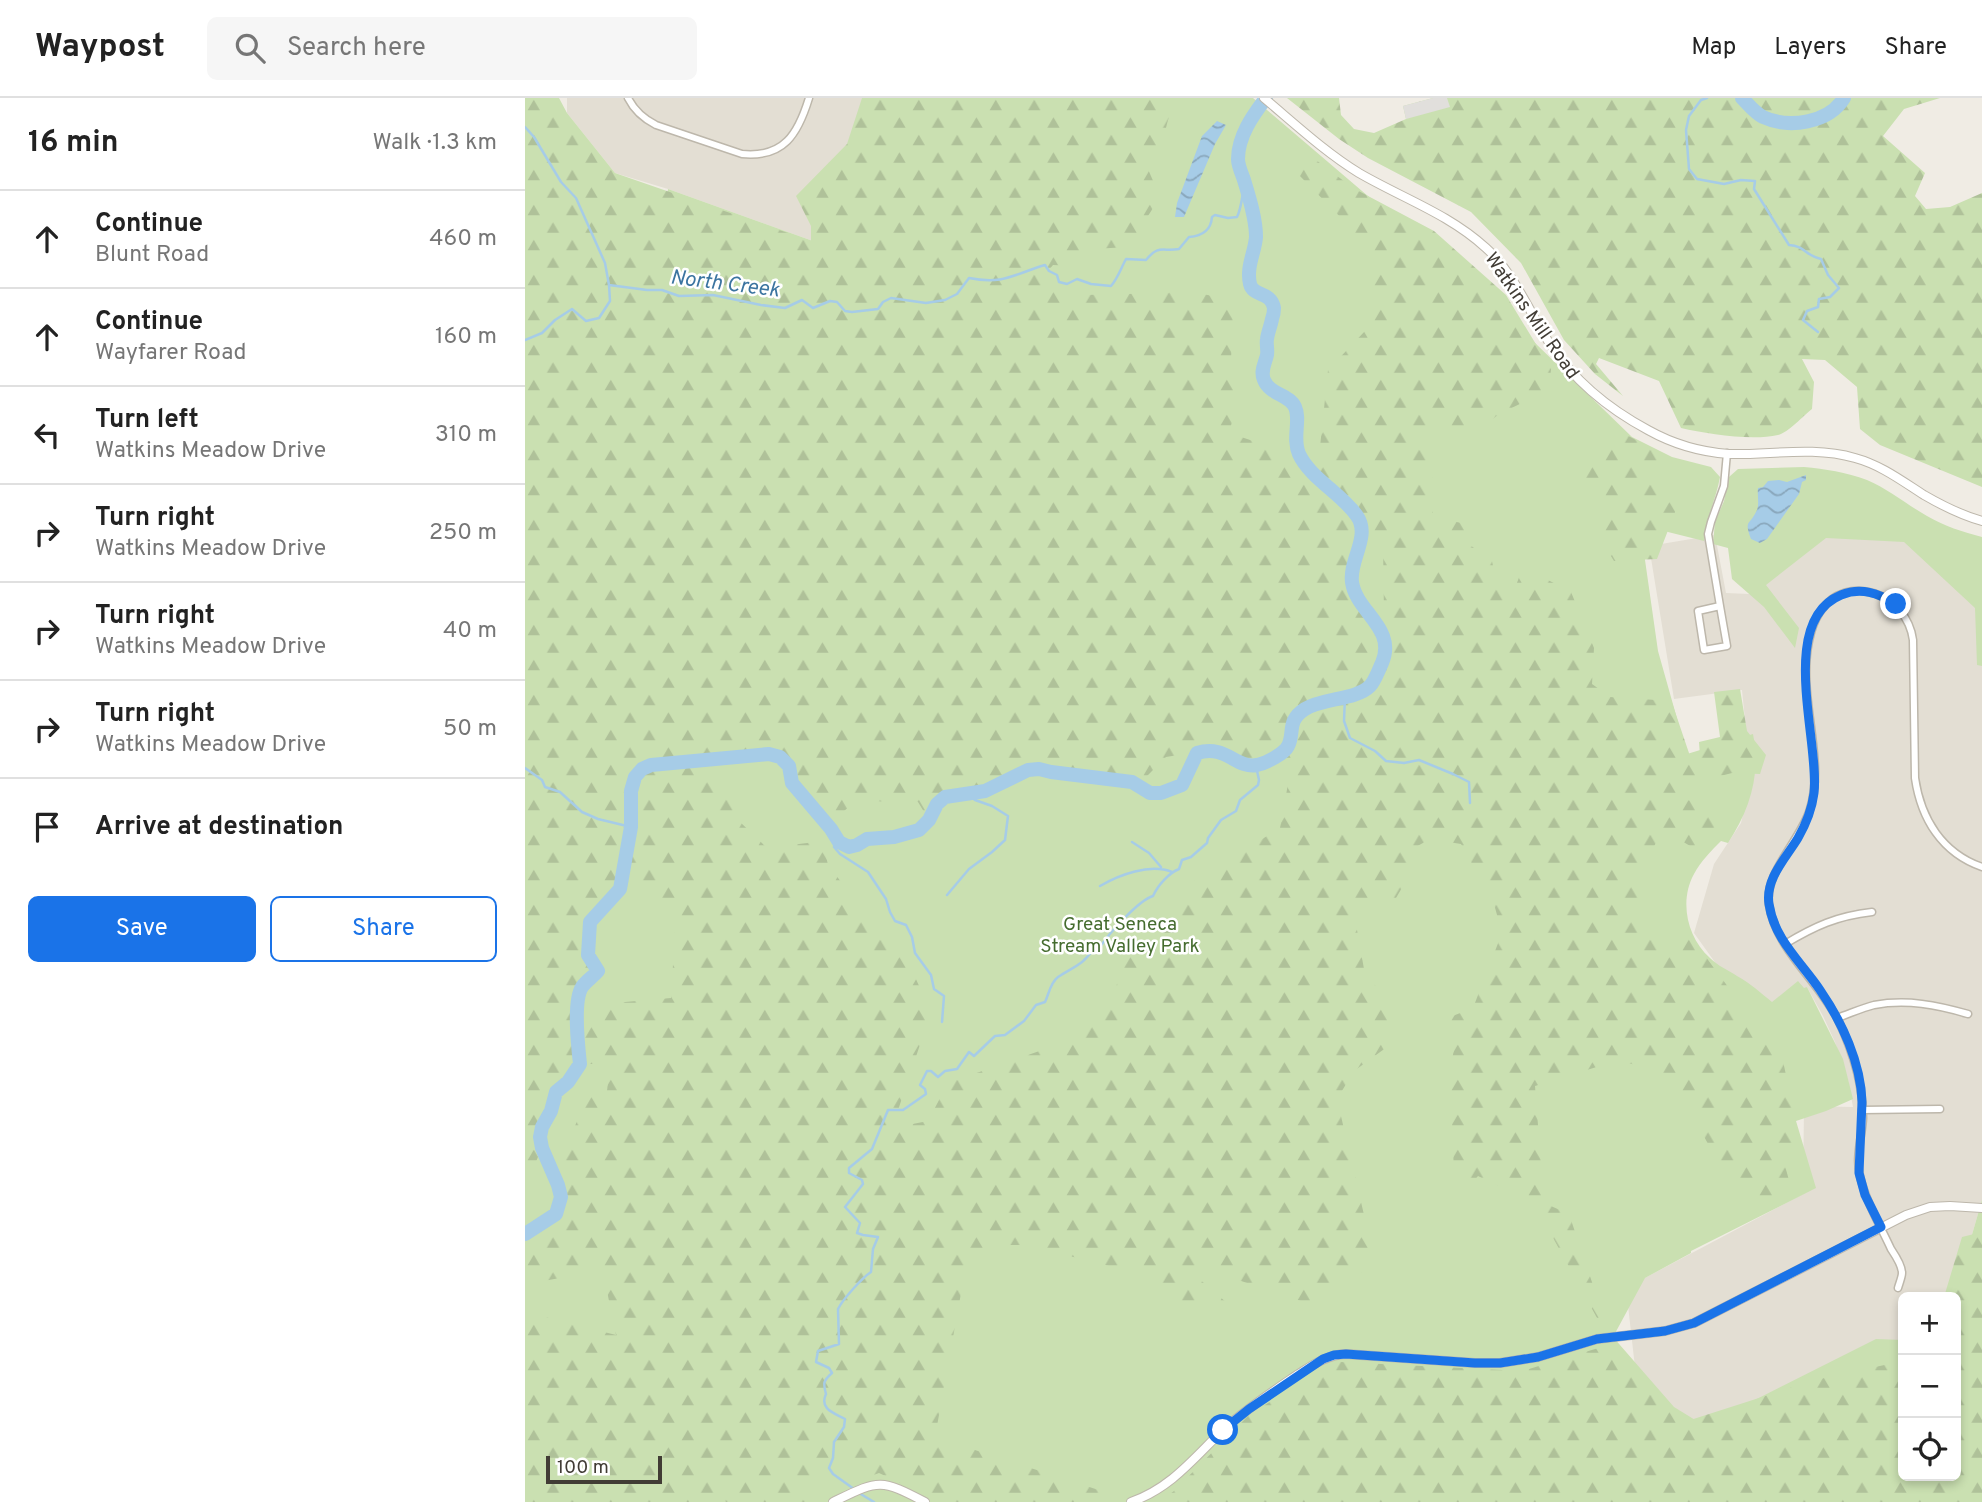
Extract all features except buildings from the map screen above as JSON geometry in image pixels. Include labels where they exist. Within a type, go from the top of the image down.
[{"type":"street","points":[[628,98],[645,120],[742,154],[753,155],[767,154],[782,147],[792,137],[804,116],[809,98]]},
{"type":"street","name":"Watkins Mill Road","points":[[1264,98],[1320,145],[1360,173],[1448,219],[1489,250],[1511,277],[1549,343],[1565,365],[1588,390],[1646,429],[1676,443],[1708,452],[1814,452],[1856,458],[1885,470],[1954,511],[1982,521]]},
{"type":"street","points":[[1720,607],[1698,611],[1704,650],[1727,646],[1708,534],[1724,486],[1727,453]]},
{"type":"street","points":[[1898,1288],[1902,1271],[1865,1195],[1859,1173],[1862,1091],[1856,1064],[1837,1018],[1820,990],[1774,928],[1768,902],[1776,871],[1805,823],[1814,792],[1815,764],[1805,694],[1805,659],[1812,627],[1819,613],[1836,597],[1863,591],[1880,594],[1896,604],[1907,617],[1912,627],[1913,640],[1917,794],[1932,830],[1950,849],[1982,867]]},
{"type":"street","points":[[1785,944],[1828,921],[1872,912]]},
{"type":"street","points":[[1837,1018],[1873,1006],[1902,1002],[1938,1005],[1968,1014]]},
{"type":"street","points":[[1862,1110],[1940,1109]]},
{"type":"street","points":[[1131,1502],[1160,1489],[1182,1472],[1235,1419],[1323,1359],[1334,1355],[1475,1363],[1510,1362],[1538,1357],[1597,1339],[1675,1329],[1694,1323],[1906,1215],[1930,1207],[1982,1208]]},
{"type":"street","points":[[833,1502],[876,1483],[891,1486],[925,1502]]},
{"type":"shaded area","points":[[567,98],[868,98],[824,245],[668,189],[615,173],[567,113]]},
{"type":"shaded area","points":[[1433,98],[1447,98],[1450,107],[1406,119],[1403,106]]},
{"type":"shaded area","points":[[1835,522],[1890,526],[1982,602],[1982,1200],[1955,1292],[1898,1292],[1898,1375],[1704,1426],[1688,1421],[1636,1376],[1626,1288],[1803,1194],[1804,1106],[1853,1107],[1848,1080],[1835,1042],[1807,987],[1762,1028],[1694,933],[1714,864],[1741,823],[1751,779],[1742,690],[1674,699],[1649,546],[1715,535],[1726,593],[1749,594]]},
{"type":"green space","name":"Great Seneca Stream Valley Park","points":[[525,98],[559,98],[567,113],[615,173],[811,241],[811,226],[796,196],[847,144],[862,98],[1179,98],[1168,120],[1162,157],[1147,167],[1154,183],[1155,205],[1128,247],[1093,249],[1077,266],[1053,265],[1041,279],[1084,295],[1167,293],[1182,290],[1228,299],[1233,314],[1231,360],[1236,407],[1229,433],[1301,457],[1317,476],[1328,370],[1365,331],[1372,273],[1352,229],[1298,174],[1304,151],[1353,188],[1434,231],[1506,295],[1551,369],[1549,390],[1499,414],[1478,431],[1431,431],[1433,518],[1468,524],[1463,540],[1492,561],[1498,591],[1515,588],[1523,567],[1571,592],[1594,648],[1592,684],[1610,697],[1656,700],[1668,691],[1691,759],[1700,756],[1699,742],[1720,737],[1714,692],[1740,689],[1747,731],[1766,755],[1760,774],[1732,773],[1681,786],[1685,800],[1715,802],[1718,823],[1697,850],[1663,830],[1640,872],[1638,918],[1651,925],[1651,940],[1670,936],[1672,948],[1691,937],[1763,1034],[1776,1036],[1795,1131],[1796,1145],[1784,1162],[1793,1195],[1760,1208],[1754,1189],[1725,1175],[1683,1098],[1658,1069],[1616,1061],[1535,1086],[1544,1203],[1569,1214],[1597,1297],[1612,1324],[1602,1327],[1534,1203],[1478,1176],[1472,1183],[1454,1174],[1450,1069],[1456,1040],[1449,1031],[1450,1017],[1473,1008],[1502,933],[1494,904],[1461,844],[1430,839],[1414,848],[1412,874],[1396,898],[1352,902],[1364,969],[1377,988],[1398,1009],[1387,1047],[1354,1071],[1337,1099],[1375,1262],[1316,1306],[1199,1267],[1197,1277],[1227,1303],[1177,1301],[1162,1283],[1133,1272],[1026,1245],[990,1245],[965,1271],[935,1437],[1114,1495],[1095,1502],[941,1502],[879,1473],[854,1482],[853,1461],[837,1454],[817,1475],[809,1502],[726,1502],[718,1494],[715,1502],[525,1502],[525,1312],[616,1335],[599,1252],[577,1275],[526,1284],[525,1279],[525,1234],[556,1214],[561,1197],[558,1185],[564,1153],[586,1099],[607,1091],[610,1064],[581,1064],[568,1082],[556,1092],[551,1111],[542,1127],[542,1148],[525,1179]],"holes":[[[1359,518],[1383,540],[1384,617],[1380,626],[1360,603],[1352,582],[1363,529]],[[1208,750],[1223,753],[1242,763],[1290,773],[1280,828],[1187,885],[1173,911],[1124,949],[1112,1008],[1062,1043],[948,1083],[928,1121],[892,1128],[931,1012],[904,953],[862,909],[828,865],[823,841],[767,848],[739,821],[707,759],[768,754],[780,757],[789,766],[793,784],[831,829],[838,816],[856,801],[918,802],[929,820],[942,799],[984,791],[1023,772],[1040,770],[1132,782],[1147,776],[1166,757]],[[625,868],[676,914],[671,998],[579,1006],[581,988],[598,971],[588,955],[590,923],[620,889]]]},
{"type":"green space","name":"Great Seneca Stream Valley Park","points":[[868,98],[1253,98],[1498,307],[1632,437],[1672,457],[1711,467],[1720,477],[1704,541],[1640,525],[1658,651],[1687,754],[1753,734],[1755,749],[1756,764],[1748,804],[1728,843],[1721,841],[1694,874],[1687,896],[1688,919],[1696,940],[1710,958],[1772,1002],[1798,981],[1804,988],[1807,987],[1843,1059],[1853,1099],[1796,1121],[1816,1188],[1691,1251],[1645,1278],[1613,1337],[1674,1407],[1731,1442],[1733,1411],[1876,1339],[1898,1340],[1898,1481],[1961,1481],[1961,1292],[1955,1292],[1982,1200],[1982,1502],[525,1502],[525,689],[651,338],[668,189],[824,245]]},
{"type":"green space","points":[[1287,98],[1339,98],[1341,115],[1354,129],[1374,133],[1406,119],[1403,106],[1433,98],[1940,98],[1904,109],[1883,136],[1925,173],[1915,196],[1926,209],[1950,207],[1982,193],[1982,487],[1880,445],[1860,429],[1857,387],[1825,360],[1802,359],[1814,382],[1812,409],[1782,434],[1767,437],[1743,437],[1681,428],[1659,381],[1599,358],[1596,364],[1623,396],[1595,374],[1564,340],[1521,263],[1471,212],[1368,158]]},
{"type":"green space","points":[[1621,432],[1662,454],[1659,470],[1677,507],[1657,559],[1614,561],[1598,535],[1601,501],[1582,495],[1585,452]]},
{"type":"green space","points":[[1804,467],[1835,471],[1867,480],[1933,520],[1982,537],[1982,666],[1977,665],[1975,608],[1904,542],[1826,538],[1766,585],[1799,628],[1795,648],[1764,607],[1732,579],[1728,548],[1713,544],[1715,522],[1724,501],[1729,477],[1738,469]]},
{"type":"green space","points":[[1982,1232],[1982,1502],[1159,1502],[1174,1491],[1249,1415],[1322,1369],[1341,1362],[1522,1371],[1605,1346],[1681,1423],[1815,1380],[1898,1362],[1898,1481],[1961,1481],[1961,1292],[1946,1292],[1962,1237]]},
{"type":"water","points":[[1217,121],[1226,125],[1215,144],[1184,217],[1175,217],[1177,203],[1202,136]]},
{"type":"water","points":[[1806,475],[1799,494],[1767,539],[1760,543],[1751,539],[1748,524],[1757,510],[1758,488],[1768,481],[1787,482]]},
{"type":"waterway","points":[[525,1234],[556,1214],[561,1197],[540,1137],[556,1092],[568,1082],[580,1064],[577,1024],[579,994],[598,971],[588,955],[590,922],[620,889],[631,827],[631,791],[635,777],[642,769],[651,765],[769,754],[780,757],[789,766],[792,783],[839,842],[849,847],[867,839],[894,837],[919,830],[945,797],[985,791],[1028,770],[1039,769],[1132,782],[1150,793],[1161,793],[1182,785],[1197,753],[1216,752],[1243,764],[1261,764],[1286,749],[1295,718],[1305,709],[1356,694],[1372,684],[1385,651],[1380,630],[1360,602],[1352,582],[1353,565],[1361,540],[1361,524],[1351,508],[1304,463],[1297,448],[1295,407],[1288,399],[1271,389],[1263,377],[1274,308],[1269,299],[1255,291],[1250,284],[1249,272],[1256,230],[1238,159],[1243,134],[1266,98]]},
{"type":"waterway","points":[[1707,98],[1701,100],[1689,116],[1686,130],[1689,169],[1697,179],[1724,184],[1741,180],[1755,181],[1754,189],[1789,245],[1799,247],[1821,259],[1828,275],[1839,288],[1830,297],[1819,299],[1818,307],[1807,311],[1803,320],[1818,332]]},
{"type":"waterway","points":[[1742,98],[1763,117],[1785,123],[1819,118],[1829,113],[1844,98]]},
{"type":"waterway","points":[[525,127],[561,182],[576,198],[605,263],[610,301],[599,318],[586,321],[572,309],[542,333],[525,340]]},
{"type":"waterway","name":"North Creek","points":[[609,285],[662,290],[679,296],[713,295],[785,308],[802,300],[813,308],[830,301],[837,302],[845,311],[852,312],[878,309],[883,302],[891,298],[926,303],[945,300],[957,294],[969,278],[1009,278],[1045,265],[1057,275],[1059,282],[1067,284],[1077,279],[1111,286],[1126,259],[1146,260],[1158,250],[1179,249],[1189,237],[1205,232],[1215,215],[1237,217],[1245,183]]},
{"type":"waterway","points":[[1345,696],[1344,721],[1350,738],[1375,751],[1386,761],[1404,763],[1419,760],[1469,782],[1470,803]]},
{"type":"waterway","points":[[854,1489],[829,1468],[834,1442],[844,1427],[845,1419],[826,1407],[824,1387],[832,1373],[829,1368],[816,1362],[818,1351],[839,1344],[838,1309],[853,1289],[871,1272],[873,1249],[878,1237],[857,1233],[860,1223],[845,1207],[863,1184],[862,1180],[849,1173],[849,1168],[872,1149],[888,1110],[903,1110],[926,1094],[920,1085],[927,1071],[938,1077],[945,1071],[957,1069],[969,1052],[974,1056],[995,1036],[1005,1035],[1024,1021],[1036,1005],[1045,1002],[1055,979],[1082,962],[1093,949],[1099,949],[1124,919],[1153,896],[1164,880],[1179,869],[1182,860],[1191,857],[1207,843],[1221,820],[1236,811],[1240,800],[1258,785],[1256,766]]},
{"type":"waterway","points":[[525,768],[542,780],[545,787],[560,792],[582,812],[631,827]]},
{"type":"waterway","points":[[947,895],[969,869],[1005,840],[1008,816],[967,794]]},
{"type":"waterway","points":[[839,842],[834,847],[868,872],[886,899],[895,921],[906,925],[915,953],[931,975],[934,989],[944,996],[942,1022]]},
{"type":"waterway","points":[[1132,842],[1149,853],[1161,867]]},
{"type":"waterway","points":[[1100,886],[1125,874],[1145,870],[1172,872]]},
{"type":"waterway","points":[[859,1493],[874,1502]]},
{"type":"route","points":[[1223,1430],[1288,1381],[1334,1355],[1500,1363],[1538,1357],[1597,1339],[1675,1329],[1694,1323],[1881,1227],[1865,1195],[1859,1173],[1863,1121],[1862,1091],[1856,1064],[1837,1018],[1820,990],[1774,928],[1768,902],[1776,871],[1805,823],[1814,792],[1815,764],[1805,694],[1805,659],[1812,627],[1824,606],[1846,593],[1863,591],[1880,594],[1896,604]]}]
